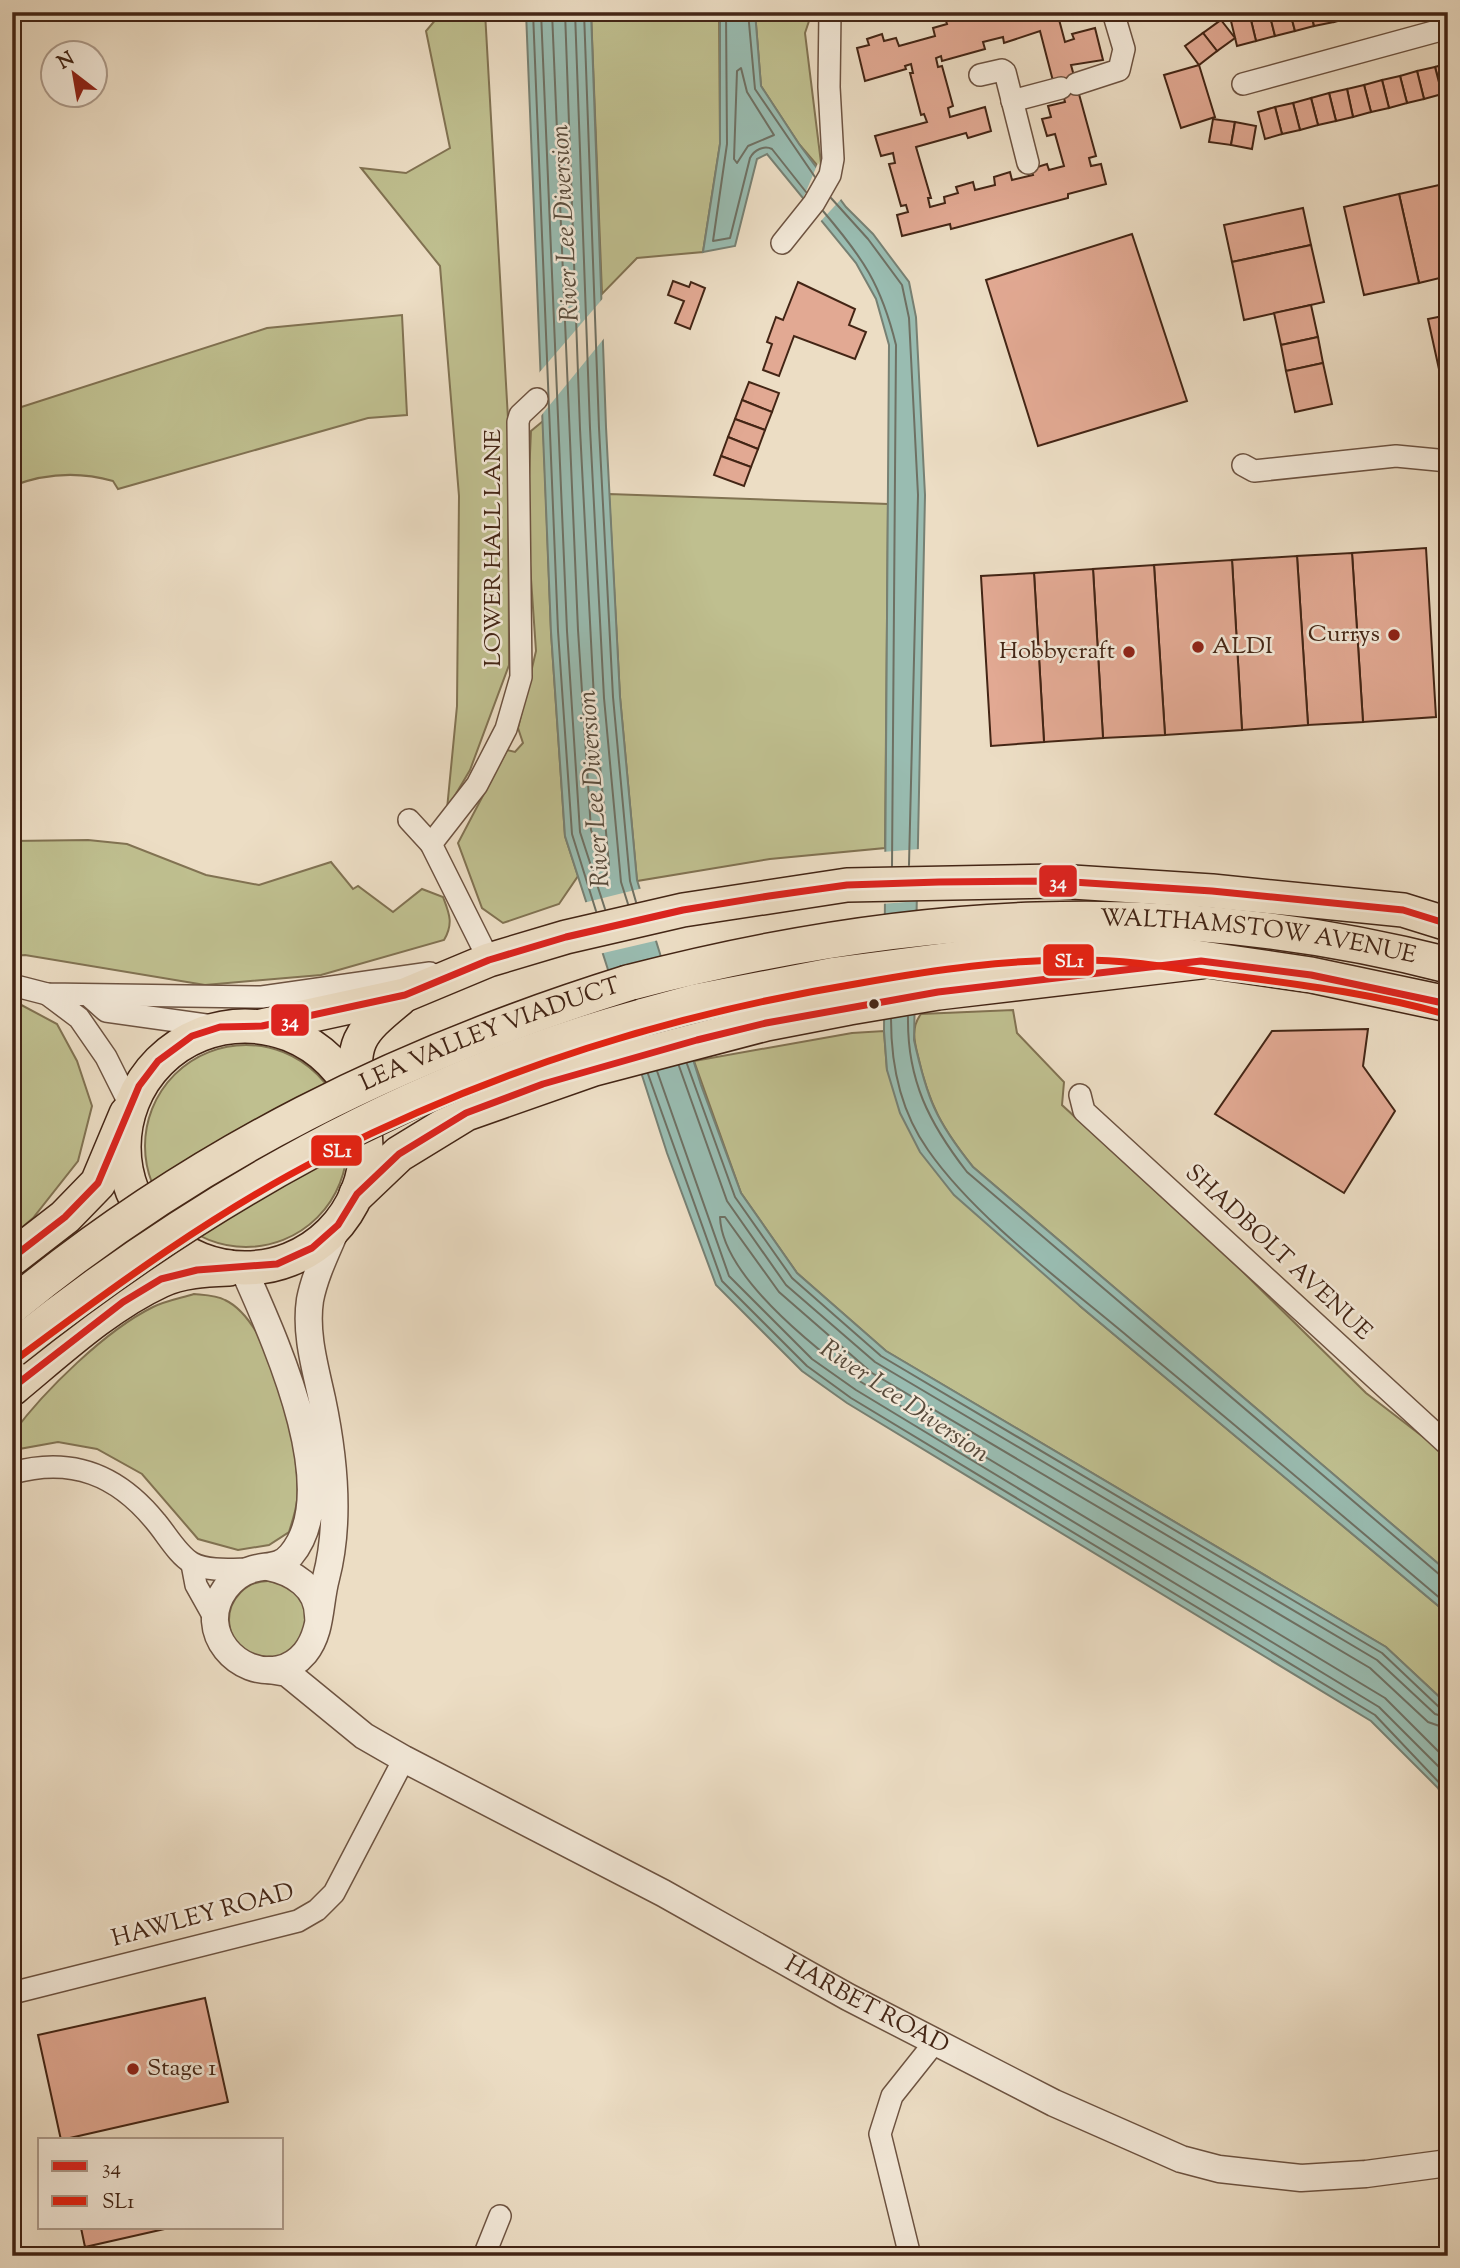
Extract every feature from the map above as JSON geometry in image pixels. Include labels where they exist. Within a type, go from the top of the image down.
[{"type":"highway","name":"WALTHAMSTOW AVENUE","points":[[1081,947],[1191,920],[1367,945],[1448,965]]},
{"type":"highway","name":"LEA VALLEY VIADUCT","points":[[12,1306],[130,1217],[237,1149],[309,1110],[433,1051],[539,1011],[687,968],[811,943],[940,926],[1081,947]]},
{"type":"highway","name":"WALTHAMSTOW AVENUE","points":[[1081,947],[1154,952],[1200,961],[1311,975],[1448,1004]]},
{"type":"highway","points":[[357,1194],[419,1139],[466,1113],[544,1084],[697,1040],[778,1021],[938,992],[1081,947]]},
{"type":"highway","name":"LEA VALLEY VIADUCT","points":[[12,1350],[72,1302],[170,1233],[251,1183],[337,1136],[498,1065],[616,1024],[765,987],[998,954],[1081,947]]},
{"type":"highway","points":[[12,1258],[65,1217],[98,1183],[129,1110]]},
{"type":"highway","points":[[12,1388],[123,1302],[162,1279],[197,1270],[236,1268]]},
{"type":"main road","points":[[405,995],[371,1022],[357,1044],[354,1063],[357,1099],[367,1142],[365,1166],[357,1194],[338,1225],[312,1248],[277,1264],[236,1268],[181,1251],[153,1227],[135,1199],[125,1171],[123,1147],[129,1110],[139,1086],[158,1061],[192,1037],[220,1027],[262,1026],[405,995],[482,963],[566,937],[683,910],[847,885],[1057,881],[1294,898],[1448,913]]},
{"type":"main road","points":[[1294,898],[1448,942]]},
{"type":"main road","points":[[1403,910],[1448,924]]},
{"type":"main road","points":[[262,1026],[295,1036],[316,1048],[343,1074],[357,1099]]},
{"type":"street","points":[[782,243],[808,210],[830,175],[833,159],[829,87],[830,12]]},
{"type":"street","points":[[1012,101],[1119,70],[1124,49],[1113,12]]},
{"type":"street","points":[[1243,84],[1448,28]]},
{"type":"street","points":[[980,75],[1002,70],[1005,72],[1028,163]]},
{"type":"street","name":"LOWER HALL LANE","points":[[431,844],[477,785],[506,729],[521,677],[518,422],[537,399]]},
{"type":"street","points":[[1243,465],[1254,471],[1396,456],[1448,461]]},
{"type":"street","points":[[12,985],[47,994],[262,997],[348,987],[482,963],[431,844],[409,820]]},
{"type":"street","points":[[47,994],[79,1018],[106,1057],[129,1110]]},
{"type":"street","points":[[89,996],[106,1011],[220,1027]]},
{"type":"street","name":"SHADBOLT AVENUE","points":[[1080,1095],[1084,1111],[1448,1445]]},
{"type":"street","points":[[325,1705],[309,1656],[316,1635],[328,1569],[335,1502],[330,1441],[309,1331],[310,1301],[338,1225]]},
{"type":"street","points":[[215,1619],[218,1602],[225,1588],[237,1577],[260,1568],[281,1565],[292,1554],[303,1535],[310,1502],[303,1421],[284,1364],[236,1268]]},
{"type":"street","points":[[12,1473],[59,1466],[114,1483],[134,1495],[192,1564],[196,1585],[215,1619],[221,1643],[237,1661],[253,1669],[269,1670],[288,1666],[303,1656],[316,1635],[318,1611],[312,1594],[301,1580],[285,1570],[213,1568],[192,1564]]},
{"type":"street","name":"HARBET ROAD","points":[[269,1670],[287,1673],[364,1736],[404,1759],[663,1893],[848,1997],[935,2042],[1054,2103],[1181,2160],[1219,2169],[1301,2178],[1366,2174],[1448,2162]]},
{"type":"street","name":"HAWLEY ROAD","points":[[12,1993],[279,1928],[308,1916],[334,1893],[404,1759]]},
{"type":"street","points":[[910,2256],[880,2134],[892,2096],[935,2042]]},
{"type":"street","points":[[484,2256],[500,2216]]},
{"type":"green space","points":[[442,12],[485,12],[508,419],[509,665],[470,770],[447,809],[457,706],[459,496],[440,266],[361,168],[406,173],[450,148],[426,31]]},
{"type":"green space","points":[[591,12],[719,12],[720,144],[703,252],[637,258],[602,294]]},
{"type":"green space","points":[[755,12],[812,12],[805,33],[822,171],[799,144],[761,86]]},
{"type":"green space","points":[[402,315],[407,415],[368,418],[118,489],[113,481],[75,475],[37,478],[12,486],[12,410],[267,328]]},
{"type":"green space","points":[[543,421],[551,632],[565,836],[578,876],[559,904],[503,923],[482,908],[458,843],[507,750],[515,752],[523,743],[518,728],[536,651],[527,521],[531,431]]},
{"type":"green space","points":[[609,494],[888,504],[885,848],[770,859],[637,881],[620,697]]},
{"type":"green space","points":[[88,840],[127,844],[206,875],[259,885],[331,862],[353,889],[358,886],[393,912],[422,889],[443,897],[449,913],[449,928],[444,940],[321,975],[205,985],[25,955],[12,956],[12,841]]},
{"type":"green space","points":[[12,1000],[57,1024],[77,1061],[92,1106],[78,1161],[33,1218],[12,1236]]},
{"type":"green space","points":[[1013,1010],[1017,1033],[1064,1082],[1062,1105],[1240,1269],[1366,1393],[1448,1456],[1448,1572],[973,1167],[962,1153],[945,1128],[927,1089],[915,1045],[916,1024],[921,1014]]},
{"type":"green space","points":[[884,1031],[887,1070],[1080,1306],[1448,1614],[1448,1705],[1386,1647],[886,1351],[797,1273],[741,1193],[694,1061],[852,1033]]},
{"type":"green space","points":[[246,1045],[285,1053],[302,1062],[317,1075],[330,1090],[339,1107],[347,1146],[339,1185],[330,1202],[317,1217],[302,1230],[285,1239],[246,1247],[207,1239],[190,1230],[175,1217],[162,1202],[153,1185],[145,1146],[153,1107],[162,1090],[175,1075],[190,1062],[207,1053]]},
{"type":"green space","points":[[194,1294],[221,1298],[242,1313],[257,1334],[281,1390],[294,1451],[297,1500],[289,1532],[269,1545],[238,1550],[198,1539],[142,1474],[97,1449],[58,1442],[19,1449],[13,1433],[41,1399],[77,1363],[116,1330],[153,1307]]},
{"type":"green space","points":[[268,1581],[283,1584],[296,1592],[304,1605],[307,1620],[304,1635],[296,1648],[283,1656],[268,1659],[253,1656],[240,1648],[232,1635],[229,1620],[232,1605],[240,1592],[253,1584]]},
{"type":"water","name":"River Lee Diversion","points":[[526,12],[591,12],[606,427],[620,697],[637,880],[701,1085],[741,1193],[797,1273],[886,1351],[1386,1647],[1448,1705],[1448,1806],[1438,1788],[1371,1721],[847,1403],[802,1371],[716,1285],[667,1153],[565,836],[551,632]]},
{"type":"water","points":[[720,12],[755,12],[761,86],[799,144],[846,207],[873,234],[909,282],[916,317],[925,495],[914,1040],[934,1108],[973,1167],[1448,1572],[1448,1614],[1080,1306],[954,1195],[920,1152],[900,1113],[887,1070],[884,1031],[889,345],[876,299],[856,263],[767,154],[757,159],[735,246],[703,252],[720,144]]},
{"type":"pier","points":[[818,163],[843,197],[819,223],[802,201]]},
{"type":"pier","points":[[605,296],[606,336],[540,417],[538,374]]},
{"type":"pier","points":[[920,849],[919,901],[881,904],[882,852]]},
{"type":"pier","points":[[643,888],[659,940],[599,954],[583,903]]},
{"type":"building","points":[[1005,12],[1057,12],[1065,42],[1074,39],[1072,34],[1095,28],[1103,60],[1071,65],[1096,156],[1089,158],[1091,166],[1101,164],[1106,184],[1068,194],[1068,198],[951,229],[950,224],[902,236],[897,215],[908,212],[906,205],[901,206],[889,164],[895,163],[893,153],[881,156],[875,136],[927,122],[924,114],[921,115],[910,73],[913,73],[911,64],[905,66],[906,69],[865,81],[857,48],[869,45],[867,39],[882,34],[884,41],[896,38],[899,46],[935,36],[933,28],[947,24],[945,18],[962,14],[963,20],[974,17],[975,20]],"holes":[[[1040,31],[1053,81],[1059,79],[1065,102],[1048,106],[1051,117],[1042,119],[1047,136],[1055,134],[1064,166],[1049,170],[1047,164],[1031,169],[1033,175],[1012,180],[1010,172],[994,177],[995,185],[975,190],[973,182],[956,187],[958,193],[944,197],[945,203],[930,207],[928,198],[931,198],[916,147],[966,133],[968,138],[991,131],[985,107],[950,117],[948,108],[953,106],[942,66],[938,67],[936,58],[941,56],[942,61],[985,49],[983,42],[1003,37],[1004,43]]]},
{"type":"building","points":[[1269,12],[1275,36],[1256,41],[1250,16]]},
{"type":"building","points":[[1269,12],[1290,12],[1295,31],[1275,36]]},
{"type":"building","points":[[1290,12],[1311,12],[1314,26],[1295,31]]},
{"type":"building","points":[[1311,12],[1331,12],[1334,22],[1314,26]]},
{"type":"building","points":[[1331,12],[1352,12],[1353,17],[1334,22]]},
{"type":"building","points":[[1250,16],[1256,41],[1237,46],[1231,21]]},
{"type":"building","points":[[1221,20],[1235,38],[1217,51],[1203,33]]},
{"type":"building","points":[[1203,33],[1217,51],[1199,65],[1185,46]]},
{"type":"building","points":[[1448,63],[1448,93],[1442,94],[1435,67]]},
{"type":"building","points":[[1199,65],[1215,117],[1181,128],[1164,75]]},
{"type":"building","points":[[1435,67],[1442,94],[1424,99],[1417,71]]},
{"type":"building","points":[[1417,71],[1424,99],[1407,103],[1400,76]]},
{"type":"building","points":[[1400,76],[1407,103],[1389,108],[1382,80]]},
{"type":"building","points":[[1382,80],[1389,108],[1371,112],[1364,85]]},
{"type":"building","points":[[1364,85],[1371,112],[1353,117],[1347,89]]},
{"type":"building","points":[[1347,89],[1353,117],[1336,121],[1329,93]]},
{"type":"building","points":[[1329,93],[1336,121],[1318,125],[1311,98]]},
{"type":"building","points":[[1311,98],[1318,125],[1300,130],[1293,103]]},
{"type":"building","points":[[1293,103],[1300,130],[1282,134],[1275,107]]},
{"type":"building","points":[[1275,107],[1282,134],[1265,139],[1258,112]]},
{"type":"building","points":[[1213,119],[1235,122],[1231,145],[1209,142]]},
{"type":"building","points":[[1235,122],[1256,126],[1252,149],[1231,145]]},
{"type":"building","points":[[1448,183],[1448,276],[1419,283],[1399,194]]},
{"type":"building","points":[[1399,194],[1419,283],[1364,295],[1344,207]]},
{"type":"building","points":[[1303,208],[1311,245],[1232,262],[1224,225]]},
{"type":"building","points":[[1132,234],[1187,401],[1038,446],[986,280]]},
{"type":"building","points":[[1311,245],[1324,302],[1244,320],[1232,262]]},
{"type":"building","points":[[673,281],[689,287],[691,282],[705,288],[690,329],[675,323],[684,301],[668,295]]},
{"type":"building","points":[[798,282],[855,309],[849,325],[866,332],[855,359],[794,336],[779,376],[763,370],[772,344],[767,342],[776,317],[783,320]]},
{"type":"building","points":[[1311,305],[1318,337],[1281,345],[1274,313]]},
{"type":"building","points":[[1448,315],[1448,391],[1444,392],[1428,319]]},
{"type":"building","points":[[1318,337],[1323,363],[1286,371],[1281,345]]},
{"type":"building","points":[[1323,363],[1332,404],[1295,412],[1286,371]]},
{"type":"building","points":[[749,382],[779,393],[772,412],[742,400]]},
{"type":"building","points":[[742,400],[772,412],[765,430],[735,419]]},
{"type":"building","points":[[735,419],[765,430],[758,449],[728,437]]},
{"type":"building","points":[[728,437],[758,449],[751,467],[721,456]]},
{"type":"building","points":[[721,456],[751,467],[744,486],[714,475]]},
{"type":"building","name":"Currys","points":[[1426,548],[1436,717],[1363,722],[1352,553]]},
{"type":"building","points":[[1352,553],[1363,722],[1308,725],[1297,556]]},
{"type":"building","points":[[1297,556],[1308,725],[1242,730],[1232,560]]},
{"type":"building","name":"ALDI","points":[[1232,560],[1242,730],[1165,735],[1154,565]]},
{"type":"building","name":"Hobbycraft","points":[[1154,565],[1165,735],[1103,738],[1093,569]]},
{"type":"building","points":[[1093,569],[1103,738],[1044,742],[1034,573]]},
{"type":"building","points":[[1034,573],[1044,742],[991,746],[981,576]]},
{"type":"building","points":[[1368,1029],[1363,1066],[1395,1111],[1344,1193],[1215,1114],[1272,1031]]},
{"type":"building","name":"Stage 1","points":[[205,1998],[228,2102],[61,2138],[38,2035]]},
{"type":"building","points":[[81,2230],[160,2230],[85,2247]]},
{"type":"transit line","name":"34","points":[[12,1258],[65,1217],[98,1183],[139,1086],[158,1061],[192,1036],[220,1027],[262,1026],[405,995],[489,960],[566,937],[683,910],[769,896],[847,885],[939,882],[1057,881],[1212,891],[1403,910],[1448,924]]},
{"type":"transit line","name":"SL1","points":[[18,1358],[205,1225],[325,1156],[390,1125],[520,1071],[586,1048],[721,1011],[790,996],[944,970],[1027,961],[1102,960],[1370,996],[1445,1014]]},
{"type":"transit line","name":"34","points":[[12,1388],[123,1302],[161,1279],[197,1270],[277,1264],[312,1248],[338,1225],[357,1194],[399,1154],[466,1113],[543,1084],[697,1040],[766,1023],[938,992],[1201,961],[1311,975],[1448,1004]]},
{"type":"place","name":"Currys","points":[[1394,635]]},
{"type":"place","name":"ALDI","points":[[1198,647]]},
{"type":"place","name":"Hobbycraft","points":[[1129,652]]},
{"type":"place","name":"Stage 1","points":[[133,2069]]}]
